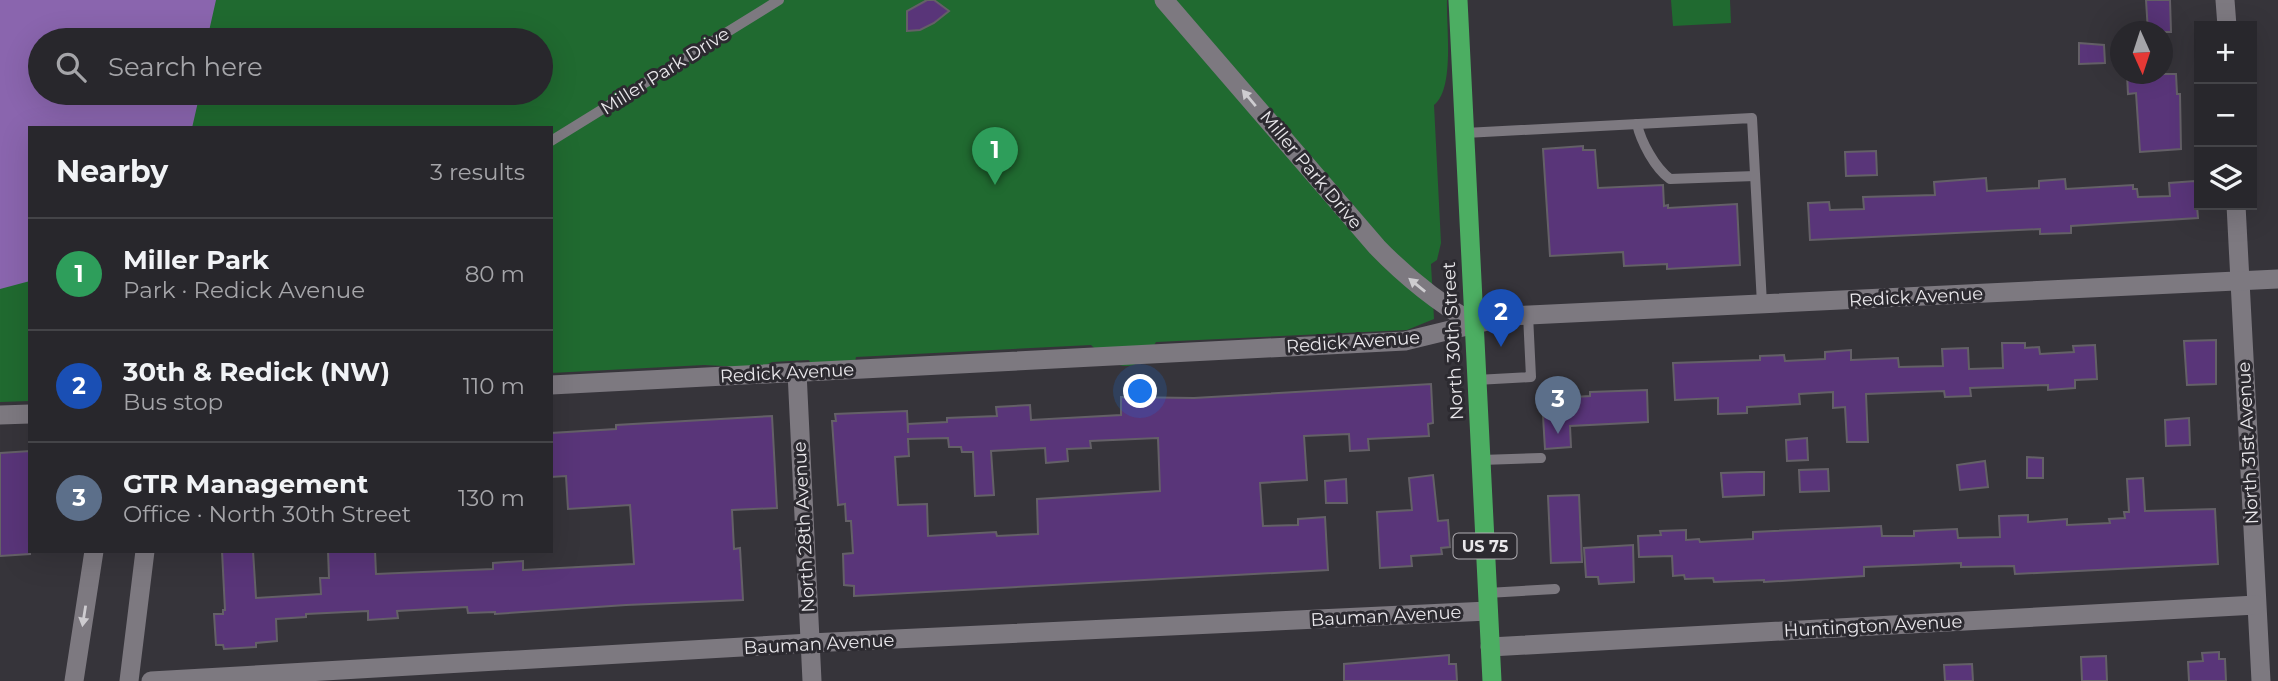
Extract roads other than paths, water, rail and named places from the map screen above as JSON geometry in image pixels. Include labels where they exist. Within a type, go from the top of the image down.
[{"type":"highway","name":"North 30th Street","points":[[1458,0],[1492,681]]},
{"type":"street","name":"Miller Park Drive","points":[[1164,0],[1377,247],[1433,297],[1473,323]]},
{"type":"street","points":[[2225,0],[2227,21]]},
{"type":"street","name":"North 31st Avenue","points":[[2236,210],[2261,681]]},
{"type":"street","name":"Redick Avenue","points":[[553,385],[1405,341],[1503,316],[2278,279]]},
{"type":"street","name":"North 28th Avenue","points":[[797,372],[812,681]]},
{"type":"street","points":[[0,415],[28,414]]},
{"type":"street","points":[[74,681],[94,553]]},
{"type":"street","points":[[129,681],[145,553]]},
{"type":"street","name":"Bauman Avenue","points":[[151,681],[1488,602]]},
{"type":"street","name":"Huntington Avenue","points":[[1490,648],[2256,605]]},
{"type":"lane","name":"Miller Park Drive","points":[[553,140],[778,0]]},
{"type":"lane","points":[[1465,133],[1752,118],[1762,304]]},
{"type":"lane","points":[[1637,124],[1641,138],[1654,160],[1670,179],[1755,176]]},
{"type":"lane","points":[[1476,380],[1531,377],[1528,315]]},
{"type":"lane","points":[[1480,460],[1541,458]]},
{"type":"lane","points":[[1488,602],[1555,589]]},
{"type":"place","name":"Miller Park","points":[[995,185]]},
{"type":"place","name":"30th & Redick (NW)","points":[[1501,347]]},
{"type":"place","name":"GTR Management","points":[[1558,434]]}]
